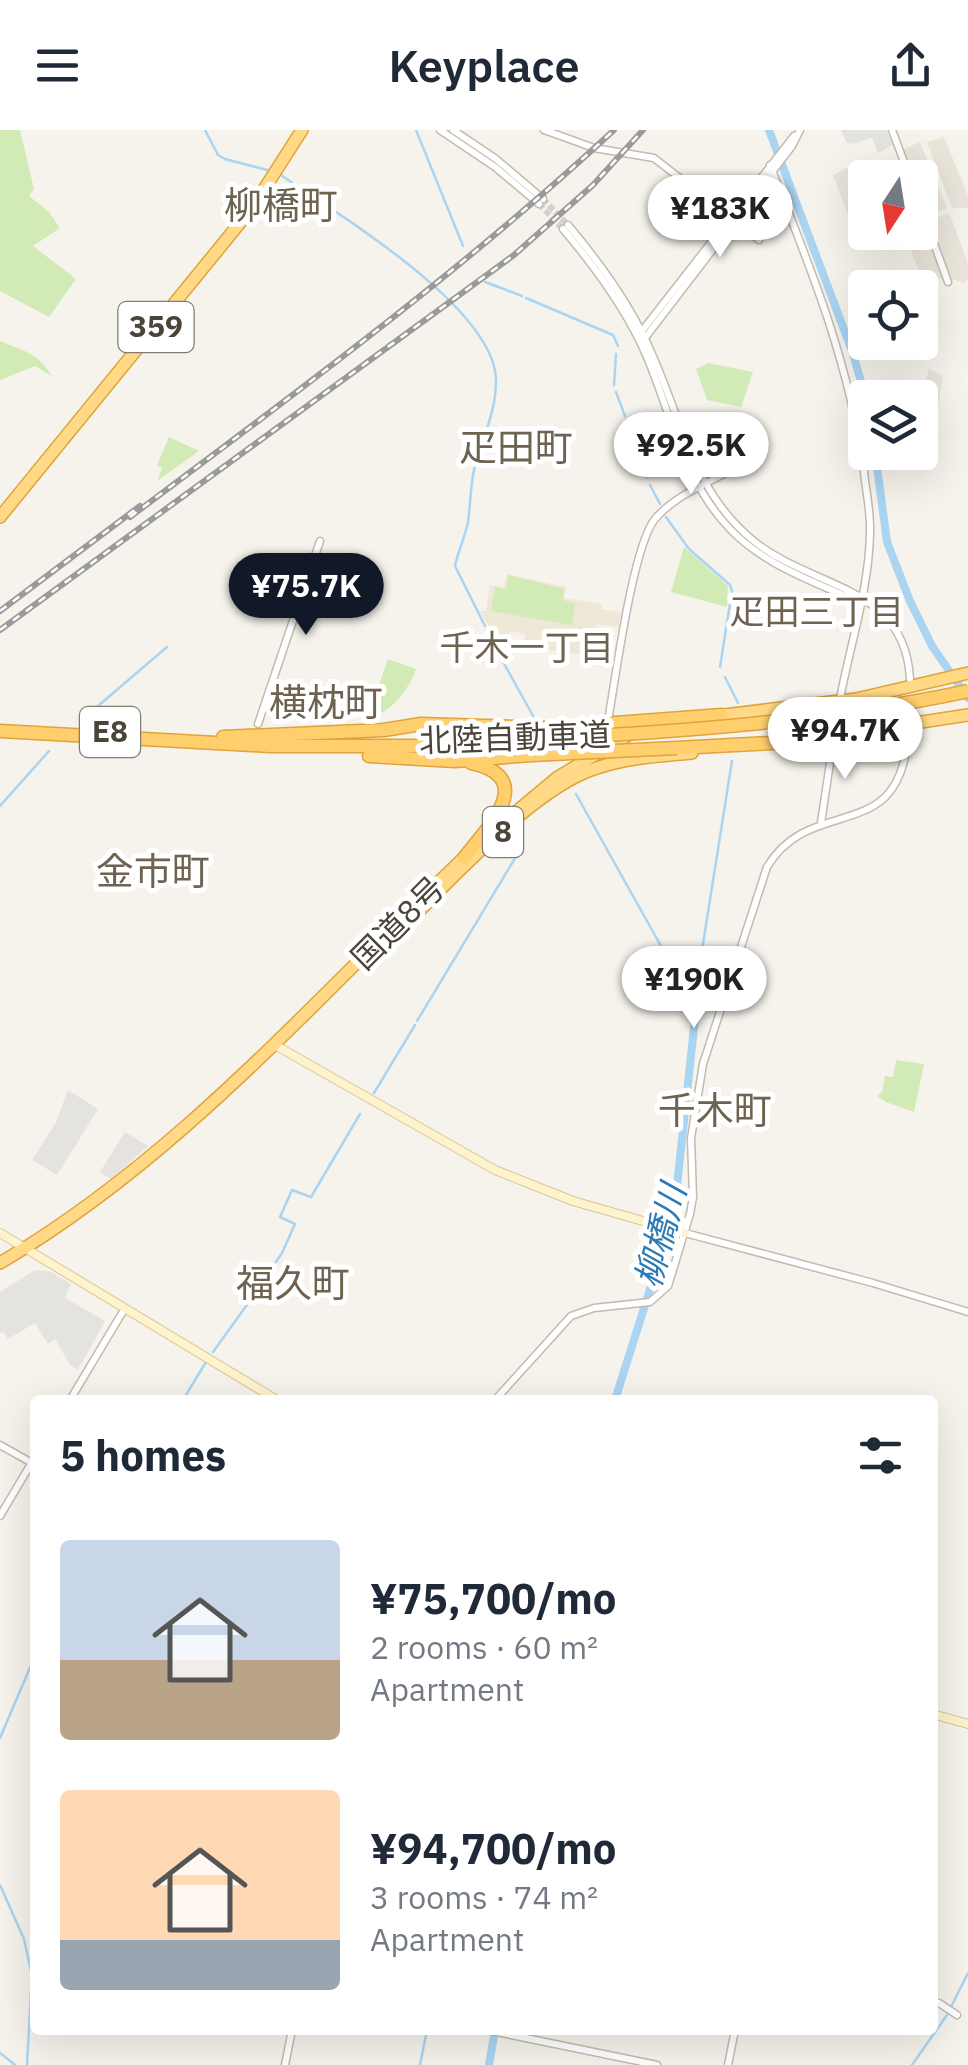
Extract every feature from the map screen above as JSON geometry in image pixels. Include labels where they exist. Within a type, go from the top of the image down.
[{"type":"highway","name":"359","points":[[0,516],[252,208],[302,130]]},
{"type":"highway","name":"国道8号","points":[[2,1265],[29,1250],[190,1135],[464,858],[514,810],[568,770],[610,745],[654,726],[840,701],[968,673]]},
{"type":"highway","name":"北陸自動車道","points":[[0,731],[166,742],[356,748],[525,742],[766,732],[968,694]]},
{"type":"highway","points":[[455,761],[611,719],[722,715]]},
{"type":"highway","name":"国道8号","points":[[278,1047],[484,850],[572,778],[629,760],[790,742],[968,715]]},
{"type":"highway","name":"北陸自動車道","points":[[0,724],[220,738],[525,742]]},
{"type":"highway","points":[[166,742],[455,761],[492,770],[504,791],[502,810],[464,858]]},
{"type":"highway","points":[[525,742],[677,748],[790,742]]},
{"type":"main road","points":[[278,1047],[495,1170],[573,1201],[681,1232]]},
{"type":"main road","points":[[4,1235],[269,1395]]},
{"type":"main road","points":[[2,1265],[12,1248],[4,1235]]},
{"type":"main road","points":[[938,1716],[968,1724]]},
{"type":"street","points":[[440,130],[541,201],[496,160],[453,130]]},
{"type":"street","points":[[544,130],[594,148],[654,158],[759,240]]},
{"type":"street","points":[[892,130],[903,160]]},
{"type":"street","points":[[642,337],[800,131]]},
{"type":"street","points":[[772,167],[852,394],[870,531],[840,701]]},
{"type":"street","points":[[566,227],[642,337],[702,487],[730,530],[761,554],[850,598],[861,598],[887,616],[901,635],[910,678]]},
{"type":"street","points":[[936,250],[948,282]]},
{"type":"street","points":[[611,719],[623,633],[647,530],[666,508],[733,469]]},
{"type":"street","points":[[258,724],[320,541]]},
{"type":"street","points":[[909,692],[909,719]]},
{"type":"street","points":[[499,1395],[571,1316],[594,1308],[650,1302],[668,1286],[693,1197],[691,1138],[702,1064],[763,879],[781,848],[805,830],[862,814],[887,795],[904,764],[908,732]]},
{"type":"street","points":[[821,824],[834,736]]},
{"type":"street","points":[[681,1232],[968,1312]]},
{"type":"street","points":[[73,1395],[125,1308]]},
{"type":"street","points":[[0,1445],[30,1460]]},
{"type":"street","points":[[0,1516],[30,1468]]},
{"type":"street","points":[[939,2004],[958,2015]]},
{"type":"street","points":[[285,2065],[291,2035]]},
{"type":"street","points":[[514,2035],[657,2065]]},
{"type":"street","points":[[728,2065],[734,2035]]},
{"type":"shaded area","points":[[841,130],[886,130],[893,145],[878,153],[872,138],[851,144]]},
{"type":"shaded area","points":[[944,137],[968,196],[968,208],[952,208],[938,171],[938,160],[934,160],[927,142]]},
{"type":"shaded area","points":[[920,142],[927,160],[906,160],[902,150]]},
{"type":"shaded area","points":[[848,168],[848,215],[833,175]]},
{"type":"shaded area","points":[[938,186],[947,208],[938,212]]},
{"type":"shaded area","points":[[950,215],[968,264],[968,280],[964,283],[949,278],[938,247],[938,218]]},
{"type":"shaded area","points":[[911,250],[934,250],[944,275],[941,279],[938,270],[918,270]]},
{"type":"shaded area","points":[[929,369],[943,376],[939,403],[938,380],[926,380]]},
{"type":"shaded area","points":[[507,574],[566,587],[564,598],[602,604],[601,609],[621,613],[618,627],[597,624],[590,656],[524,646],[525,634],[509,631],[507,642],[498,639],[495,628],[488,625],[480,611],[486,611],[490,585],[504,587]]},
{"type":"shaded area","points":[[68,1090],[98,1109],[57,1175],[32,1160],[56,1122]]},
{"type":"shaded area","points":[[125,1132],[148,1146],[111,1179],[100,1172]]},
{"type":"shaded area","points":[[35,1270],[49,1271],[71,1284],[65,1298],[105,1321],[78,1370],[70,1365],[55,1339],[48,1344],[35,1323],[8,1339],[0,1333],[0,1292]]},
{"type":"green space","points":[[0,130],[20,130],[34,189],[29,196],[49,212],[60,228],[33,246],[76,279],[49,317],[0,291]]},
{"type":"green space","points":[[0,341],[36,358],[51,376],[35,366],[0,380]]},
{"type":"green space","points":[[708,363],[753,372],[741,407],[707,400],[696,369]]},
{"type":"green space","points":[[169,437],[199,451],[157,481],[162,468],[157,465]]},
{"type":"green space","points":[[684,547],[728,586],[727,607],[671,592]]},
{"type":"green space","points":[[508,575],[564,589],[563,600],[575,604],[572,625],[491,611],[495,587],[506,589]]},
{"type":"green space","points":[[388,659],[416,669],[398,700],[384,712],[368,717]]},
{"type":"green space","points":[[896,1060],[924,1064],[914,1112],[877,1096],[882,1092],[885,1076],[893,1077]]},
{"type":"waterway","points":[[205,130],[218,155],[271,171]]},
{"type":"waterway","points":[[416,130],[463,246]]},
{"type":"waterway","points":[[769,130],[861,380]]},
{"type":"waterway","points":[[281,175],[410,265],[470,324],[489,353],[496,381],[494,402],[474,469],[468,522],[455,566],[485,626]]},
{"type":"waterway","points":[[485,282],[522,296]]},
{"type":"waterway","points":[[526,298],[613,335],[618,346]]},
{"type":"waterway","points":[[614,385],[616,354]]},
{"type":"waterway","points":[[616,392],[625,416]]},
{"type":"waterway","points":[[627,423],[636,447]]},
{"type":"waterway","points":[[638,454],[647,477]]},
{"type":"waterway","points":[[877,470],[887,542],[910,601],[932,646],[968,698]]},
{"type":"waterway","points":[[650,485],[660,504]]},
{"type":"waterway","points":[[666,517],[689,549],[730,585],[720,667]]},
{"type":"waterway","points":[[492,642],[537,723]]},
{"type":"waterway","points":[[91,712],[167,647]]},
{"type":"waterway","points":[[725,677],[738,703]]},
{"type":"waterway","points":[[0,806],[49,751]]},
{"type":"waterway","points":[[696,1009],[696,988],[732,761]]},
{"type":"waterway","points":[[576,794],[695,1007]]},
{"type":"waterway","points":[[417,1021],[517,855]]},
{"type":"waterway","name":"柳橋川","points":[[617,1395],[665,1242],[677,1186],[696,1009]]},
{"type":"waterway","points":[[374,1093],[415,1025]]},
{"type":"waterway","points":[[213,1352],[249,1302],[260,1272],[282,1253],[295,1224],[280,1217],[292,1190],[311,1197],[360,1114]]},
{"type":"waterway","points":[[186,1395],[206,1362]]},
{"type":"waterway","points":[[0,1738],[30,1668]]},
{"type":"waterway","points":[[0,1885],[24,1939],[30,1966]]},
{"type":"waterway","points":[[938,2028],[968,1973]]},
{"type":"waterway","points":[[27,2065],[30,2011]]},
{"type":"waterway","points":[[420,2065],[426,2035]]},
{"type":"waterway","name":"柳橋川","points":[[489,2065],[494,2035]]},
{"type":"waterway","points":[[912,2065],[933,2035]]},
{"type":"waterway","points":[[0,2053],[15,2065]]},
{"type":"tunnel","points":[[543,199],[568,225]]},
{"type":"tunnel","points":[[539,204],[563,229]]},
{"type":"railway","points":[[130,517],[438,282],[614,130]]},
{"type":"railway","points":[[0,630],[514,255],[593,185],[643,130]]},
{"type":"railway","points":[[0,611],[140,506]]},
{"type":"district","name":"柳橋町","points":[[281,206]]},
{"type":"district","name":"疋田町","points":[[516,448]]},
{"type":"district","name":"疋田三丁目","points":[[817,612]]},
{"type":"district","name":"千木一丁目","points":[[527,648]]},
{"type":"district","name":"横枕町","points":[[326,703]]},
{"type":"district","name":"金市町","points":[[153,872]]},
{"type":"district","name":"千木町","points":[[715,1111]]},
{"type":"district","name":"福久町","points":[[293,1284]]}]
